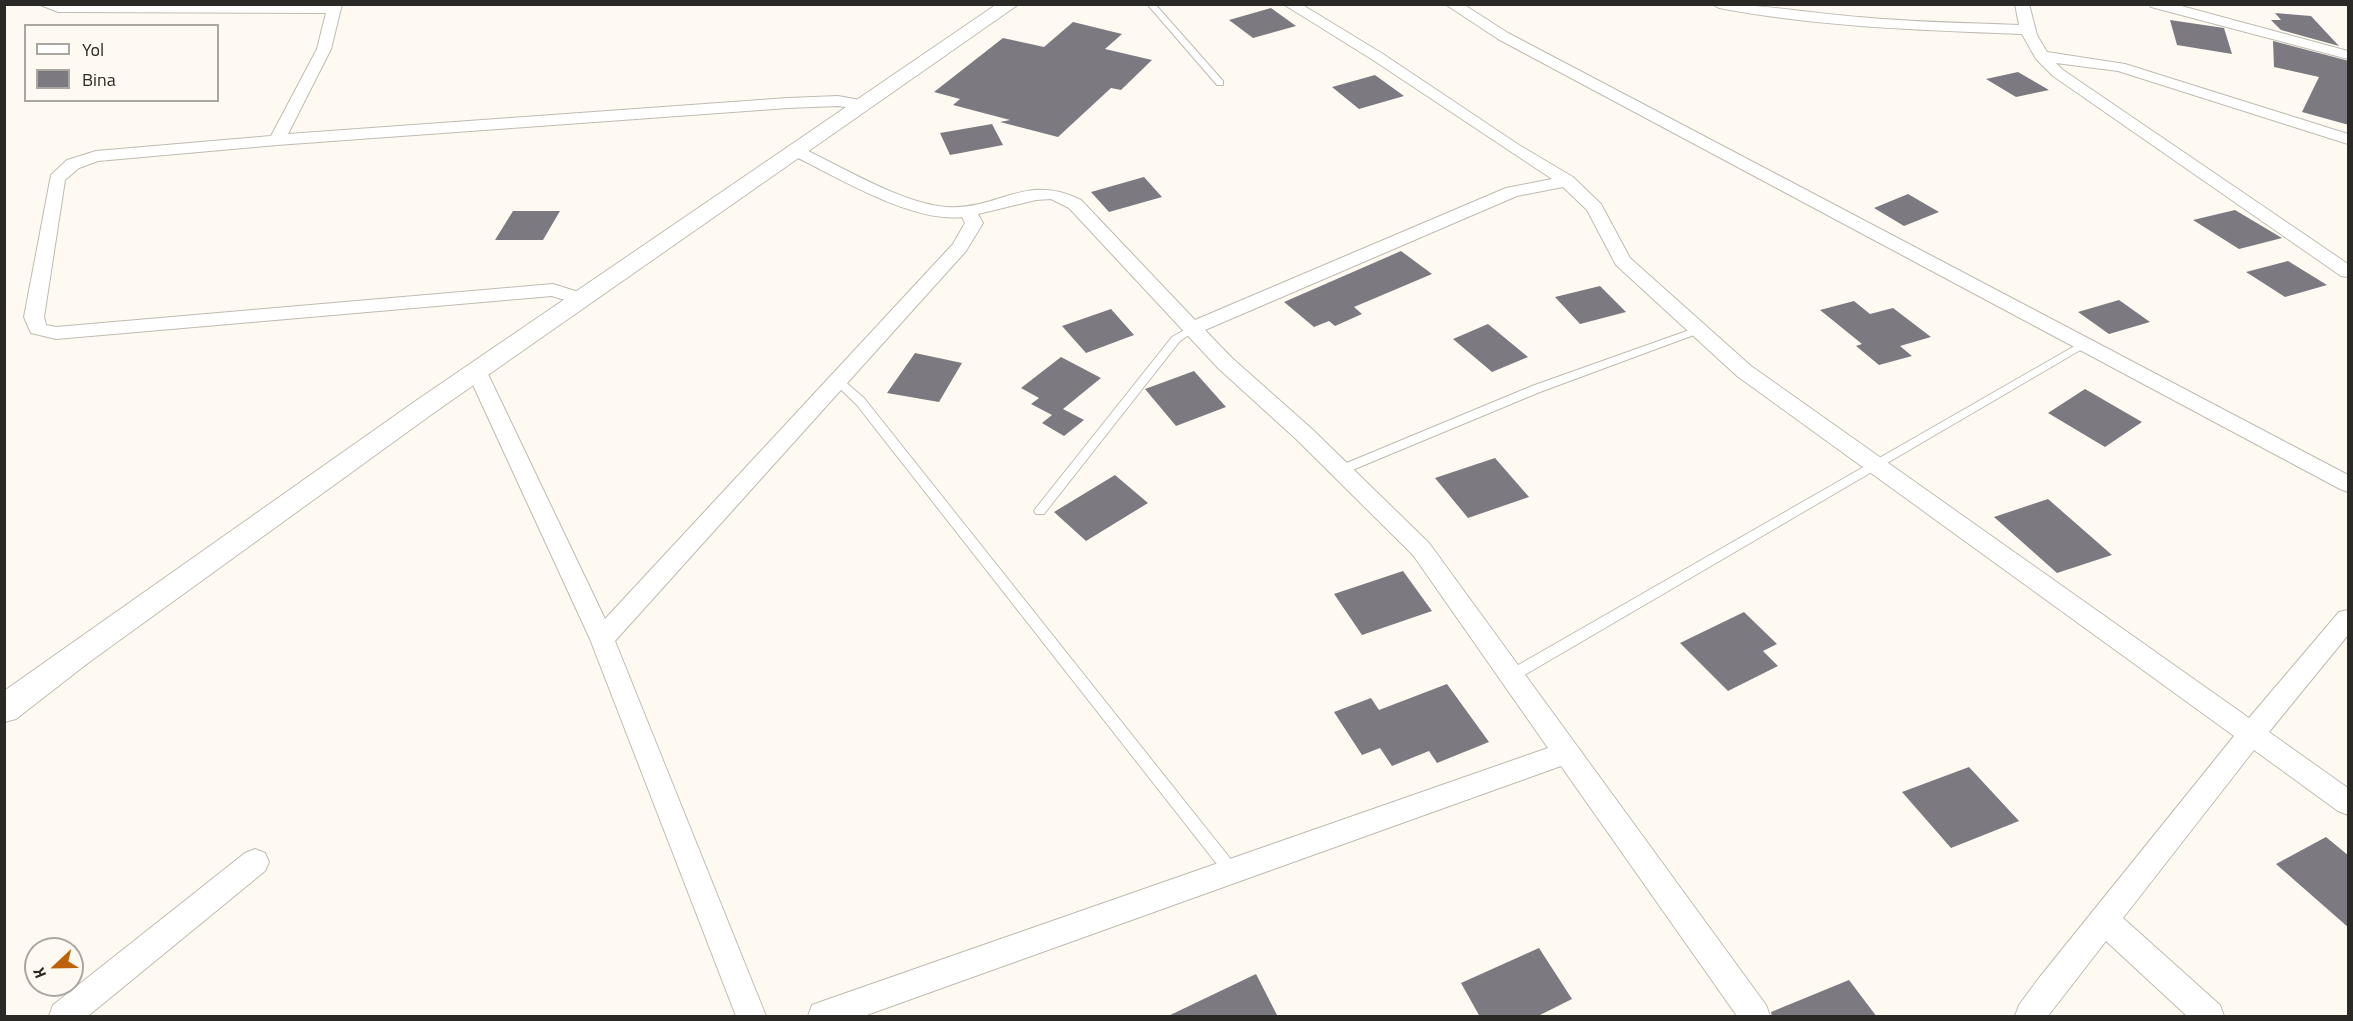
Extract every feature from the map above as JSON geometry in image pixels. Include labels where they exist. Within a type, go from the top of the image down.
[{"type":"street","points":[[45,4],[58,8],[334,7],[324,49],[277,140]]},
{"type":"street","points":[[4,709],[77,654],[477,372],[1010,4]]},
{"type":"street","points":[[1290,4],[1378,57],[1513,148],[1567,181],[1595,208],[1622,261],[1744,371],[2349,803]]},
{"type":"street","points":[[1452,4],[1503,36],[2349,484]]},
{"type":"street","points":[[1719,4],[1889,24],[2026,30]]},
{"type":"street","points":[[2022,4],[2026,30],[2041,56],[2058,73],[2088,96],[2349,272]]},
{"type":"street","points":[[2156,4],[2349,54]]},
{"type":"street","points":[[2225,4],[2237,25]]},
{"type":"street","points":[[2041,56],[2120,67],[2349,139]]},
{"type":"street","points":[[581,300],[553,290],[66,332],[47,332],[38,328],[34,317],[57,179],[66,169],[96,156],[277,140],[788,104],[838,101],[865,105]]},
{"type":"street","points":[[796,150],[904,201],[945,212],[1051,194],[1075,204],[1225,363],[1341,470],[1421,549],[1755,1017]]},
{"type":"street","points":[[1191,329],[1512,192],[1567,181]]},
{"type":"street","points":[[602,639],[960,247],[974,224],[966,210]]},
{"type":"street","points":[[477,372],[602,639],[751,1017]]},
{"type":"street","points":[[2030,1017],[2252,733],[2349,618]]},
{"type":"street","points":[[823,1017],[1567,753]]},
{"type":"street","points":[[64,1017],[255,862]]},
{"type":"street","points":[[2104,920],[2209,1017]]},
{"type":"lane","points":[[1150,4],[1220,82]]},
{"type":"lane","points":[[1040,511],[1176,339],[1191,329]]},
{"type":"lane","points":[[1341,470],[1536,389],[1698,330]]},
{"type":"lane","points":[[1511,676],[2085,344]]},
{"type":"lane","points":[[838,381],[861,401],[1232,872]]},
{"type":"building","points":[[1271,8],[1296,26],[1253,38],[1229,20]]},
{"type":"building","points":[[2275,13],[2311,16],[2339,46],[2281,30],[2271,20],[2281,20]]},
{"type":"building","points":[[2170,20],[2224,28],[2232,54],[2177,45]]},
{"type":"building","points":[[1073,22],[1122,34],[1105,49],[1152,60],[1121,90],[1111,88],[1058,137],[1000,122],[1010,120],[953,105],[960,99],[934,92],[1003,38],[1044,47]]},
{"type":"building","points":[[2273,41],[2349,61],[2349,125],[2302,112],[2319,77],[2274,67]]},
{"type":"building","points":[[2018,72],[2049,90],[2016,97],[1986,79]]},
{"type":"building","points":[[1375,75],[1404,96],[1359,109],[1332,87]]},
{"type":"building","points":[[992,124],[1003,145],[950,155],[940,133]]},
{"type":"building","points":[[1144,177],[1162,197],[1109,212],[1091,192]]},
{"type":"building","points":[[1908,194],[1939,212],[1904,226],[1874,208]]},
{"type":"building","points":[[2235,210],[2282,238],[2239,249],[2193,220]]},
{"type":"building","points":[[513,211],[560,211],[543,240],[495,240]]},
{"type":"building","points":[[1401,251],[1432,274],[1354,307],[1362,314],[1335,326],[1329,321],[1314,327],[1284,302]]},
{"type":"building","points":[[2288,261],[2327,285],[2285,297],[2246,272]]},
{"type":"building","points":[[1600,286],[1626,312],[1580,324],[1555,297]]},
{"type":"building","points":[[2119,300],[2150,322],[2109,334],[2078,312]]},
{"type":"building","points":[[1854,301],[1870,314],[1893,308],[1931,337],[1900,346],[1912,356],[1879,365],[1856,346],[1862,344],[1820,310]]},
{"type":"building","points":[[1111,309],[1134,335],[1086,353],[1062,326]]},
{"type":"building","points":[[1488,324],[1528,357],[1492,372],[1453,339]]},
{"type":"building","points":[[915,353],[962,363],[939,402],[887,393]]},
{"type":"building","points":[[1061,357],[1101,378],[1063,409],[1084,420],[1064,436],[1042,423],[1052,415],[1031,404],[1039,398],[1021,388]]},
{"type":"building","points":[[1194,371],[1226,407],[1176,426],[1145,389]]},
{"type":"building","points":[[2085,389],[2142,422],[2105,447],[2048,413]]},
{"type":"building","points":[[1495,458],[1529,497],[1468,518],[1435,478]]},
{"type":"building","points":[[1115,475],[1148,503],[1086,541],[1054,512]]},
{"type":"building","points":[[2048,499],[2112,555],[2057,573],[1994,517]]},
{"type":"building","points":[[1403,571],[1432,611],[1362,635],[1334,594]]},
{"type":"building","points":[[1744,612],[1777,644],[1763,651],[1778,666],[1728,691],[1680,643]]},
{"type":"building","points":[[1447,684],[1489,742],[1437,763],[1429,751],[1392,766],[1380,748],[1362,755],[1334,712],[1371,698],[1379,710]]},
{"type":"building","points":[[1969,767],[2019,821],[1951,848],[1902,792]]},
{"type":"building","points":[[2326,837],[2349,856],[2349,928],[2276,864]]},
{"type":"building","points":[[1539,948],[1572,999],[1536,1017],[1480,1017],[1461,983]]},
{"type":"building","points":[[1256,974],[1278,1017],[1166,1017]]},
{"type":"building","points":[[1849,980],[1877,1017],[1772,1017],[1771,1012]]}]
